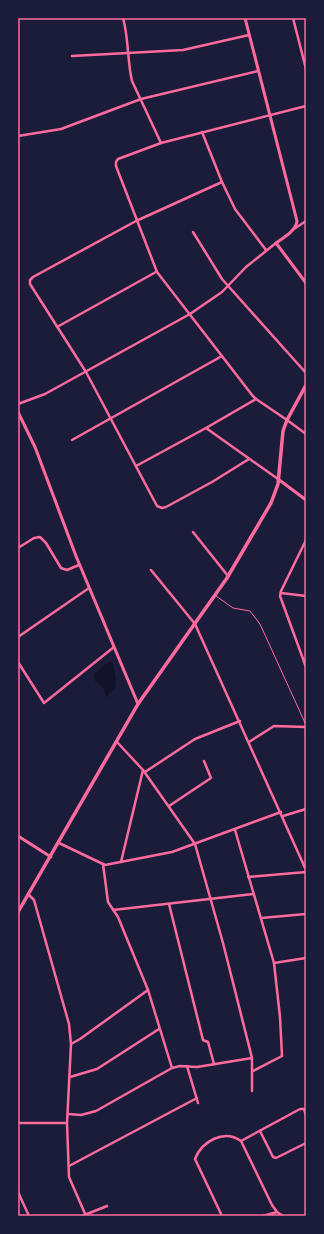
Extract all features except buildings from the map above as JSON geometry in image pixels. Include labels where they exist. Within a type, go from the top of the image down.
[{"type":"main road","points":[[18,912],[138,704],[228,576],[271,502],[277,489],[282,431],[306,385]]},
{"type":"street","points":[[123,18],[126,29],[132,81],[161,143]]},
{"type":"street","points":[[245,18],[296,215],[297,225],[294,230]]},
{"type":"street","points":[[293,18],[306,69]]},
{"type":"street","points":[[72,56],[193,49],[249,34]]},
{"type":"street","points":[[18,136],[45,133],[61,129],[141,99],[258,71]]},
{"type":"street","points":[[306,106],[161,143],[121,157],[116,162],[117,169],[136,221],[157,272],[256,399],[306,434]]},
{"type":"street","points":[[202,132],[222,182],[239,216],[266,250]]},
{"type":"street","points":[[222,182],[136,221],[30,280],[32,288],[86,372],[156,504],[159,507],[166,507],[212,482],[249,458]]},
{"type":"street","points":[[18,404],[45,394],[190,314],[218,295],[246,267],[266,250],[306,221]]},
{"type":"street","points":[[193,232],[228,286],[306,373]]},
{"type":"street","points":[[276,243],[306,283]]},
{"type":"street","points":[[57,327],[157,272]]},
{"type":"street","points":[[72,440],[222,356]]},
{"type":"street","points":[[136,466],[256,399]]},
{"type":"street","points":[[18,412],[35,447],[79,565],[138,704]]},
{"type":"street","points":[[206,428],[306,500]]},
{"type":"street","points":[[193,532],[228,576]]},
{"type":"street","points":[[18,548],[34,538],[40,537],[46,543],[61,568],[67,570],[79,565]]},
{"type":"street","points":[[306,540],[280,593],[306,667]]},
{"type":"street","points":[[151,570],[195,624],[240,720],[306,871],[248,877]]},
{"type":"street","points":[[18,637],[89,588]]},
{"type":"street","points":[[280,593],[306,596]]},
{"type":"street","points":[[18,662],[44,703],[114,647]]},
{"type":"street","points":[[121,862],[144,771],[195,739],[240,720]]},
{"type":"street","points":[[249,742],[274,726],[306,726]]},
{"type":"street","points":[[117,742],[144,771],[195,844],[223,943],[252,1058],[252,1091]]},
{"type":"street","points":[[169,806],[211,778],[204,761]]},
{"type":"street","points":[[283,816],[306,809]]},
{"type":"street","points":[[59,843],[103,864],[121,862],[172,852],[281,812]]},
{"type":"street","points":[[235,830],[274,963],[280,1017],[282,1056],[253,1071]]},
{"type":"street","points":[[18,836],[51,857]]},
{"type":"street","points":[[103,864],[108,902],[118,917],[148,990],[159,1030],[172,1068]]},
{"type":"street","points":[[113,910],[253,894]]},
{"type":"street","points":[[28,895],[34,900],[69,1024],[71,1044],[68,1114],[70,1181],[84,1216],[107,1206]]},
{"type":"street","points":[[169,904],[203,1040],[208,1042],[214,1064]]},
{"type":"street","points":[[261,918],[306,914]]},
{"type":"street","points":[[274,963],[306,958]]},
{"type":"street","points":[[71,1044],[148,990]]},
{"type":"street","points":[[70,1077],[97,1069],[159,1030]]},
{"type":"street","points":[[68,1114],[81,1115],[96,1111],[172,1068],[187,1066],[196,1067],[252,1058]]},
{"type":"street","points":[[187,1066],[198,1103]]},
{"type":"street","points":[[69,1166],[197,1098]]},
{"type":"street","points":[[241,1141],[301,1108],[304,1110],[306,1116]]},
{"type":"street","points":[[18,1123],[68,1123]]},
{"type":"street","points":[[260,1131],[273,1157],[276,1158],[306,1143]]},
{"type":"street","points":[[222,1216],[196,1159],[204,1144],[222,1136],[234,1137],[241,1141],[272,1205],[277,1212],[284,1216]]},
{"type":"street","points":[[18,1192],[29,1216]]},
{"type":"street","points":[[263,1216],[277,1212]]},
{"type":"lane","points":[[215,595],[233,608],[250,611],[260,624],[306,726]]},
{"type":"shaded area","points":[[111,662],[113,663],[116,684],[107,698],[103,687],[95,681],[94,674],[106,664]]}]
